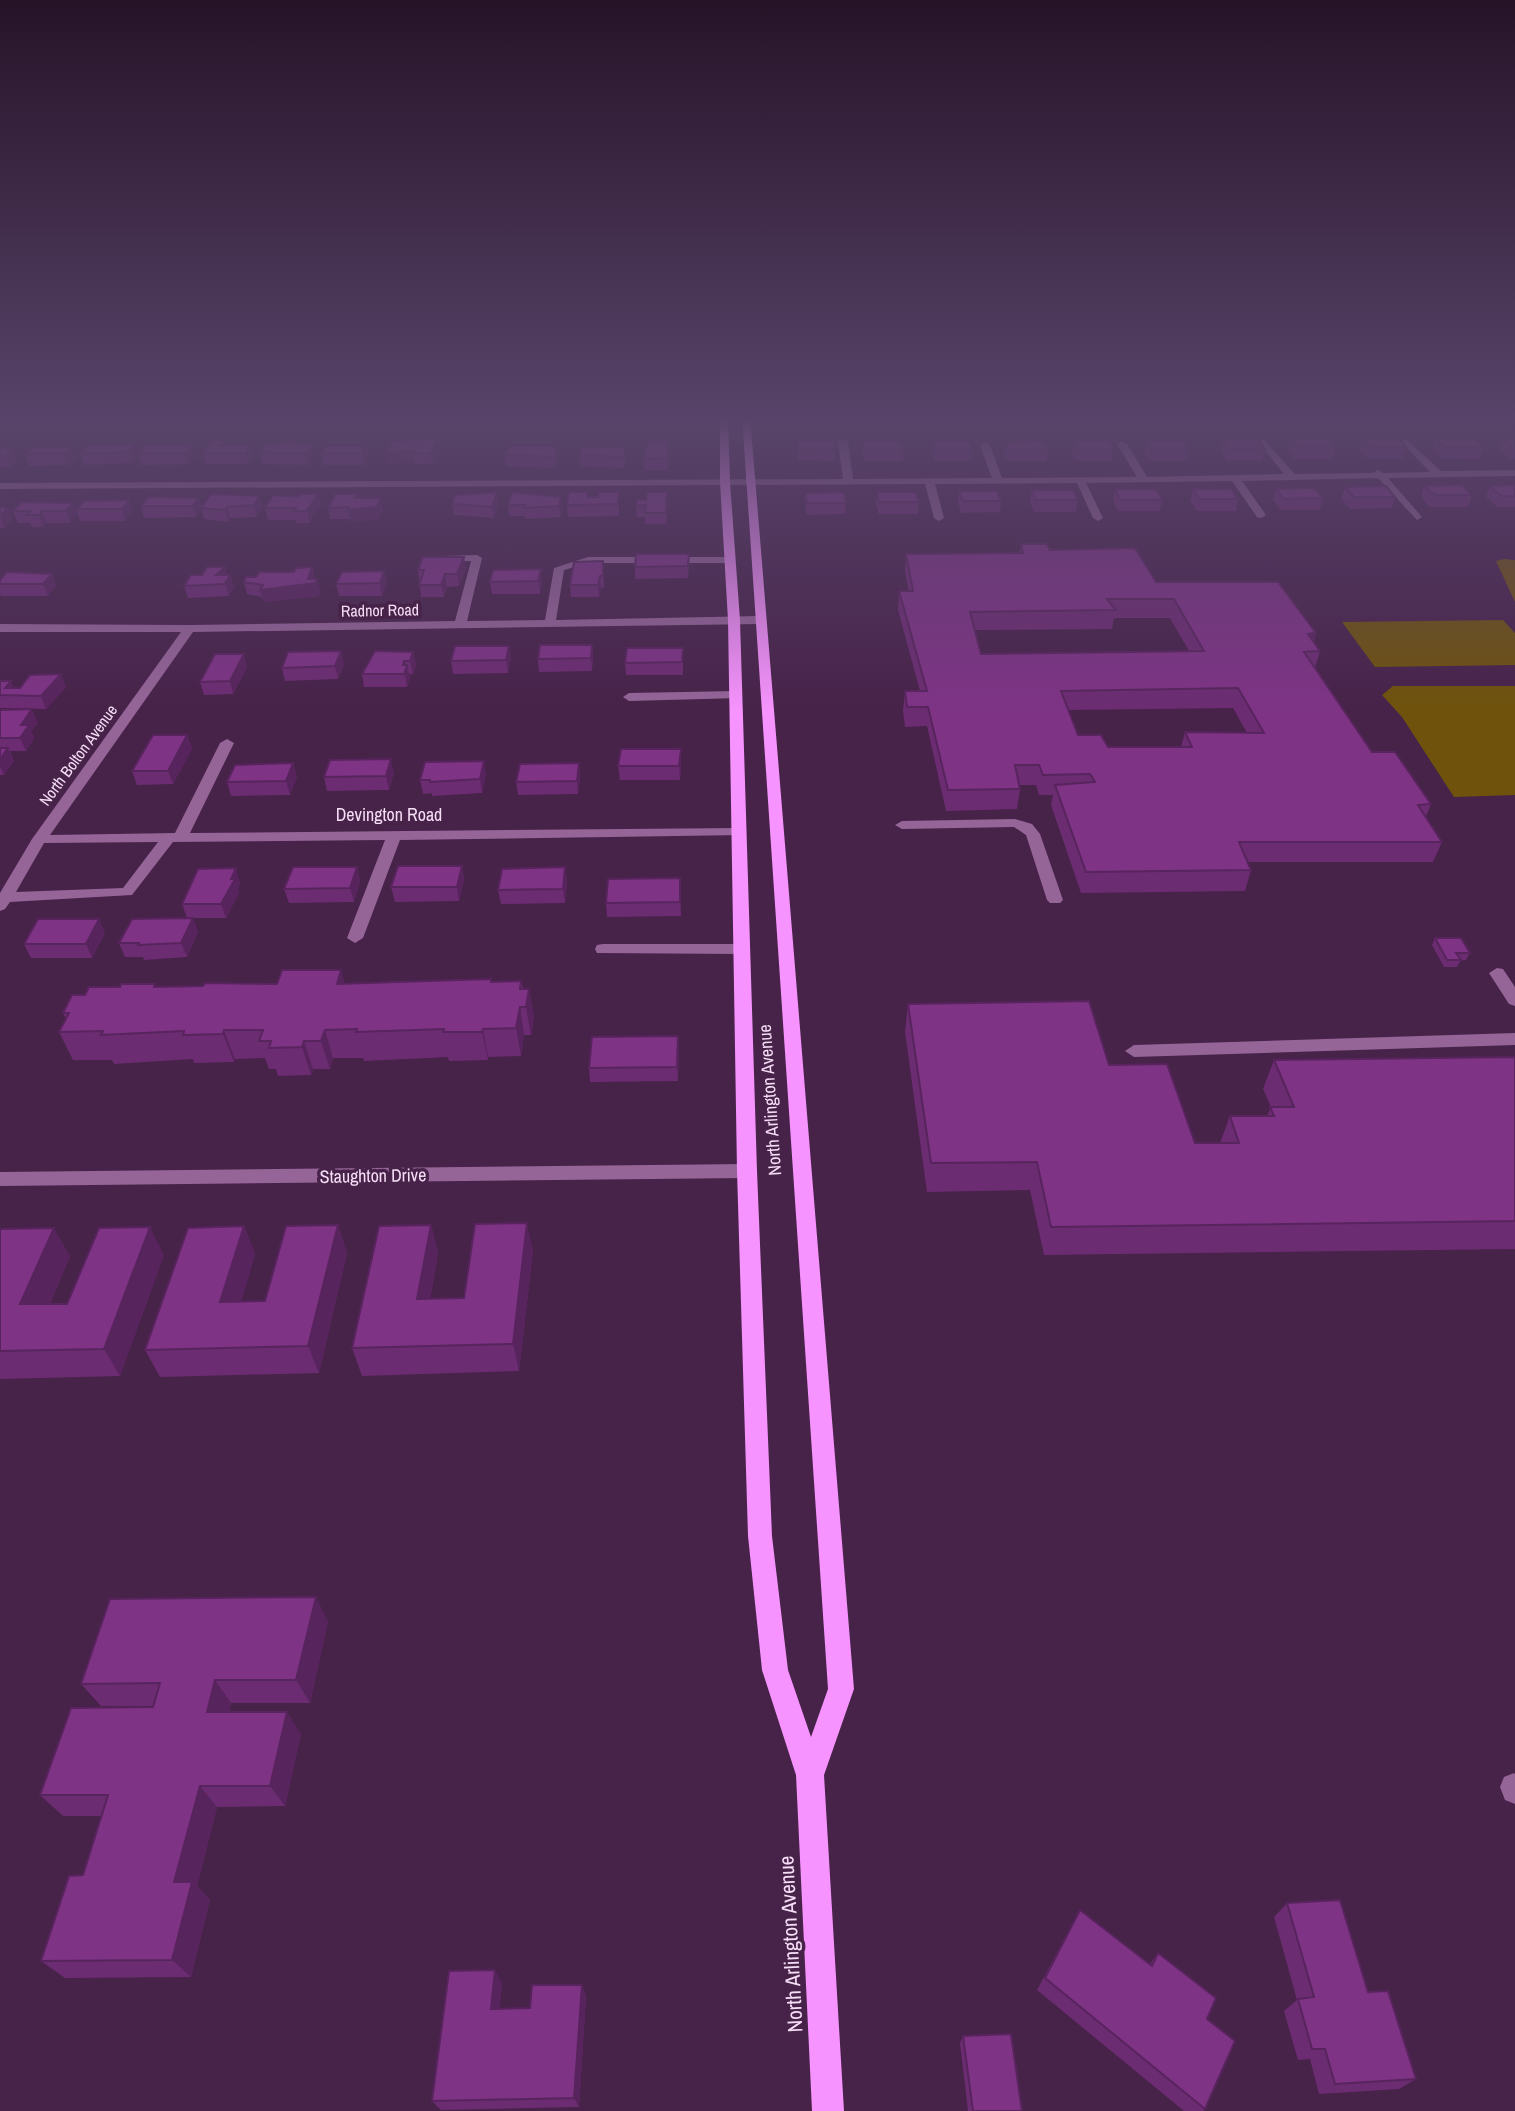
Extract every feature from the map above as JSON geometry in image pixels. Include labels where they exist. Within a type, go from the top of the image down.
[{"type":"main road","name":"North Arlington Avenue","points":[[727,515],[734,620],[747,1171],[760,1536],[775,1670],[810,1775],[828,2111]]},
{"type":"main road","name":"North Arlington Avenue","points":[[752,515],[841,1689],[810,1775]]},
{"type":"street","points":[[427,559],[477,558],[460,624]]},
{"type":"street","points":[[550,623],[553,572],[559,568],[588,560],[731,560]]},
{"type":"street","name":"Radnor Road","points":[[0,628],[190,629],[760,620]]},
{"type":"street","name":"North Bolton Avenue","points":[[1,904],[39,839],[190,629]]},
{"type":"street","points":[[629,696],[736,695]]},
{"type":"street","points":[[1,904],[127,892],[176,836],[227,743]]},
{"type":"street","points":[[902,825],[1016,823],[1027,827],[1033,834],[1055,900]]},
{"type":"street","name":"Devington Road","points":[[39,839],[739,832]]},
{"type":"street","points":[[355,938],[395,834]]},
{"type":"street","points":[[603,949],[742,949]]},
{"type":"street","points":[[1497,973],[1515,1000]]},
{"type":"street","points":[[1133,1051],[1515,1039]]},
{"type":"street","name":"Staughton Drive","points":[[0,1179],[747,1171]]},
{"type":"shaded area","points":[[1515,560],[1515,602],[1496,561]]},
{"type":"shaded area","points":[[1503,620],[1515,633],[1515,665],[1375,667],[1342,622]]},
{"type":"shaded area","points":[[1393,686],[1515,686],[1515,795],[1454,797],[1402,717],[1382,695]]},
{"type":"building","points":[[1021,544],[1047,544],[1050,550],[1135,548],[1156,582],[1278,582],[1316,633],[1308,634],[1320,651],[1304,652],[1372,752],[1395,752],[1431,804],[1418,805],[1442,842],[1239,842],[1251,870],[1086,872],[1055,785],[1095,782],[1090,774],[1043,775],[1039,765],[1015,765],[1020,789],[948,790],[928,707],[907,707],[905,691],[927,691],[899,591],[913,591],[906,554],[1023,553]],"holes":[[[1107,599],[1174,599],[1204,651],[981,654],[970,612],[1116,610]],[[1238,688],[1264,733],[1185,732],[1192,747],[1108,747],[1101,735],[1078,735],[1061,691]]]},
{"type":"building","points":[[636,554],[689,554],[688,566],[635,567]]},
{"type":"building","points":[[423,557],[464,557],[457,574],[445,574],[441,585],[419,585],[424,570],[418,570]]},
{"type":"building","points":[[603,561],[603,576],[600,576],[598,585],[570,585],[574,562]]},
{"type":"building","points":[[207,567],[225,567],[216,575],[230,575],[225,584],[184,586],[191,575],[202,575]]},
{"type":"building","points":[[312,567],[308,579],[317,579],[316,583],[260,590],[263,585],[244,582],[246,577],[256,577],[259,572],[294,572],[296,568]]},
{"type":"building","points":[[541,569],[538,581],[490,582],[493,570]]},
{"type":"building","points":[[384,571],[380,583],[336,584],[342,572]]},
{"type":"building","points":[[7,572],[52,574],[43,584],[0,584]]},
{"type":"building","points":[[540,645],[592,645],[591,658],[538,659]]},
{"type":"building","points":[[455,646],[509,646],[506,660],[451,661]]},
{"type":"building","points":[[627,648],[683,648],[682,662],[625,663]]},
{"type":"building","points":[[341,651],[335,666],[282,668],[288,652]]},
{"type":"building","points":[[375,651],[413,652],[410,661],[404,661],[403,665],[407,665],[404,674],[362,674]]},
{"type":"building","points":[[215,654],[244,654],[230,681],[200,682]]},
{"type":"building","points":[[61,674],[41,696],[0,695],[0,681],[11,681],[5,688],[20,688],[30,675]]},
{"type":"building","points":[[32,709],[21,725],[29,725],[20,738],[0,738],[1,710]]},
{"type":"building","points":[[153,735],[187,735],[168,771],[132,771]]},
{"type":"building","points":[[0,748],[8,748],[0,759]]},
{"type":"building","points":[[621,749],[681,749],[679,766],[618,766]]},
{"type":"building","points":[[391,759],[386,776],[324,777],[330,760]]},
{"type":"building","points":[[484,761],[480,779],[430,782],[420,780],[425,762]]},
{"type":"building","points":[[293,763],[286,781],[227,782],[235,765]]},
{"type":"building","points":[[579,763],[577,781],[516,782],[520,764]]},
{"type":"building","points":[[398,866],[462,866],[457,887],[391,887]]},
{"type":"building","points":[[293,867],[357,867],[350,888],[284,889]]},
{"type":"building","points":[[565,867],[563,889],[498,890],[502,869]]},
{"type":"building","points":[[236,868],[231,879],[235,879],[221,904],[182,904],[198,869]]},
{"type":"building","points":[[680,878],[680,902],[606,903],[608,879]]},
{"type":"building","points":[[193,918],[181,943],[119,943],[132,919]]},
{"type":"building","points":[[38,919],[99,919],[86,944],[24,944]]},
{"type":"building","points":[[1435,938],[1461,938],[1470,953],[1456,953],[1461,960],[1447,960]]},
{"type":"building","points":[[282,970],[341,970],[337,984],[491,979],[491,982],[521,981],[520,989],[529,989],[526,1007],[520,1007],[516,1028],[483,1029],[482,1032],[443,1032],[444,1029],[356,1032],[357,1029],[325,1030],[321,1041],[304,1041],[302,1047],[269,1048],[271,1041],[259,1041],[263,1030],[224,1030],[223,1034],[183,1035],[184,1031],[101,1035],[103,1031],[59,1032],[69,1013],[63,1013],[72,995],[85,995],[89,987],[120,987],[121,984],[155,984],[154,987],[203,986],[205,983],[277,984]]},
{"type":"building","points":[[1089,1001],[1109,1065],[1167,1064],[1195,1143],[1239,1143],[1230,1116],[1274,1116],[1270,1107],[1294,1107],[1274,1060],[1515,1057],[1515,1221],[1051,1227],[1037,1162],[931,1163],[908,1004]]},
{"type":"building","points":[[678,1036],[677,1067],[589,1068],[592,1037]]},
{"type":"building","points":[[527,1223],[513,1344],[352,1348],[379,1226],[431,1225],[417,1299],[464,1298],[475,1224]]},
{"type":"building","points":[[338,1225],[308,1346],[145,1350],[188,1228],[244,1226],[220,1302],[265,1301],[286,1226]]},
{"type":"building","points":[[150,1227],[104,1349],[0,1351],[0,1229],[54,1228],[20,1304],[67,1304],[99,1228]]},
{"type":"building","points":[[316,1597],[296,1680],[215,1680],[207,1712],[287,1712],[270,1786],[200,1786],[174,1882],[192,1882],[172,1960],[41,1961],[69,1876],[83,1875],[108,1795],[40,1795],[71,1708],[153,1707],[160,1683],[81,1684],[110,1599]]},
{"type":"building","points":[[1340,1900],[1368,1992],[1388,1991],[1416,2079],[1335,2084],[1325,2049],[1312,2049],[1298,1999],[1314,1997],[1287,1903]]},
{"type":"building","points":[[1080,1910],[1152,1966],[1158,1953],[1216,1998],[1207,2019],[1235,2041],[1205,2109],[1045,1978]]},
{"type":"building","points":[[495,1970],[491,2009],[530,2008],[532,1985],[582,1985],[574,2098],[432,2101],[449,1971]]},
{"type":"building","points":[[1011,2034],[1022,2111],[973,2111],[963,2036]]}]
